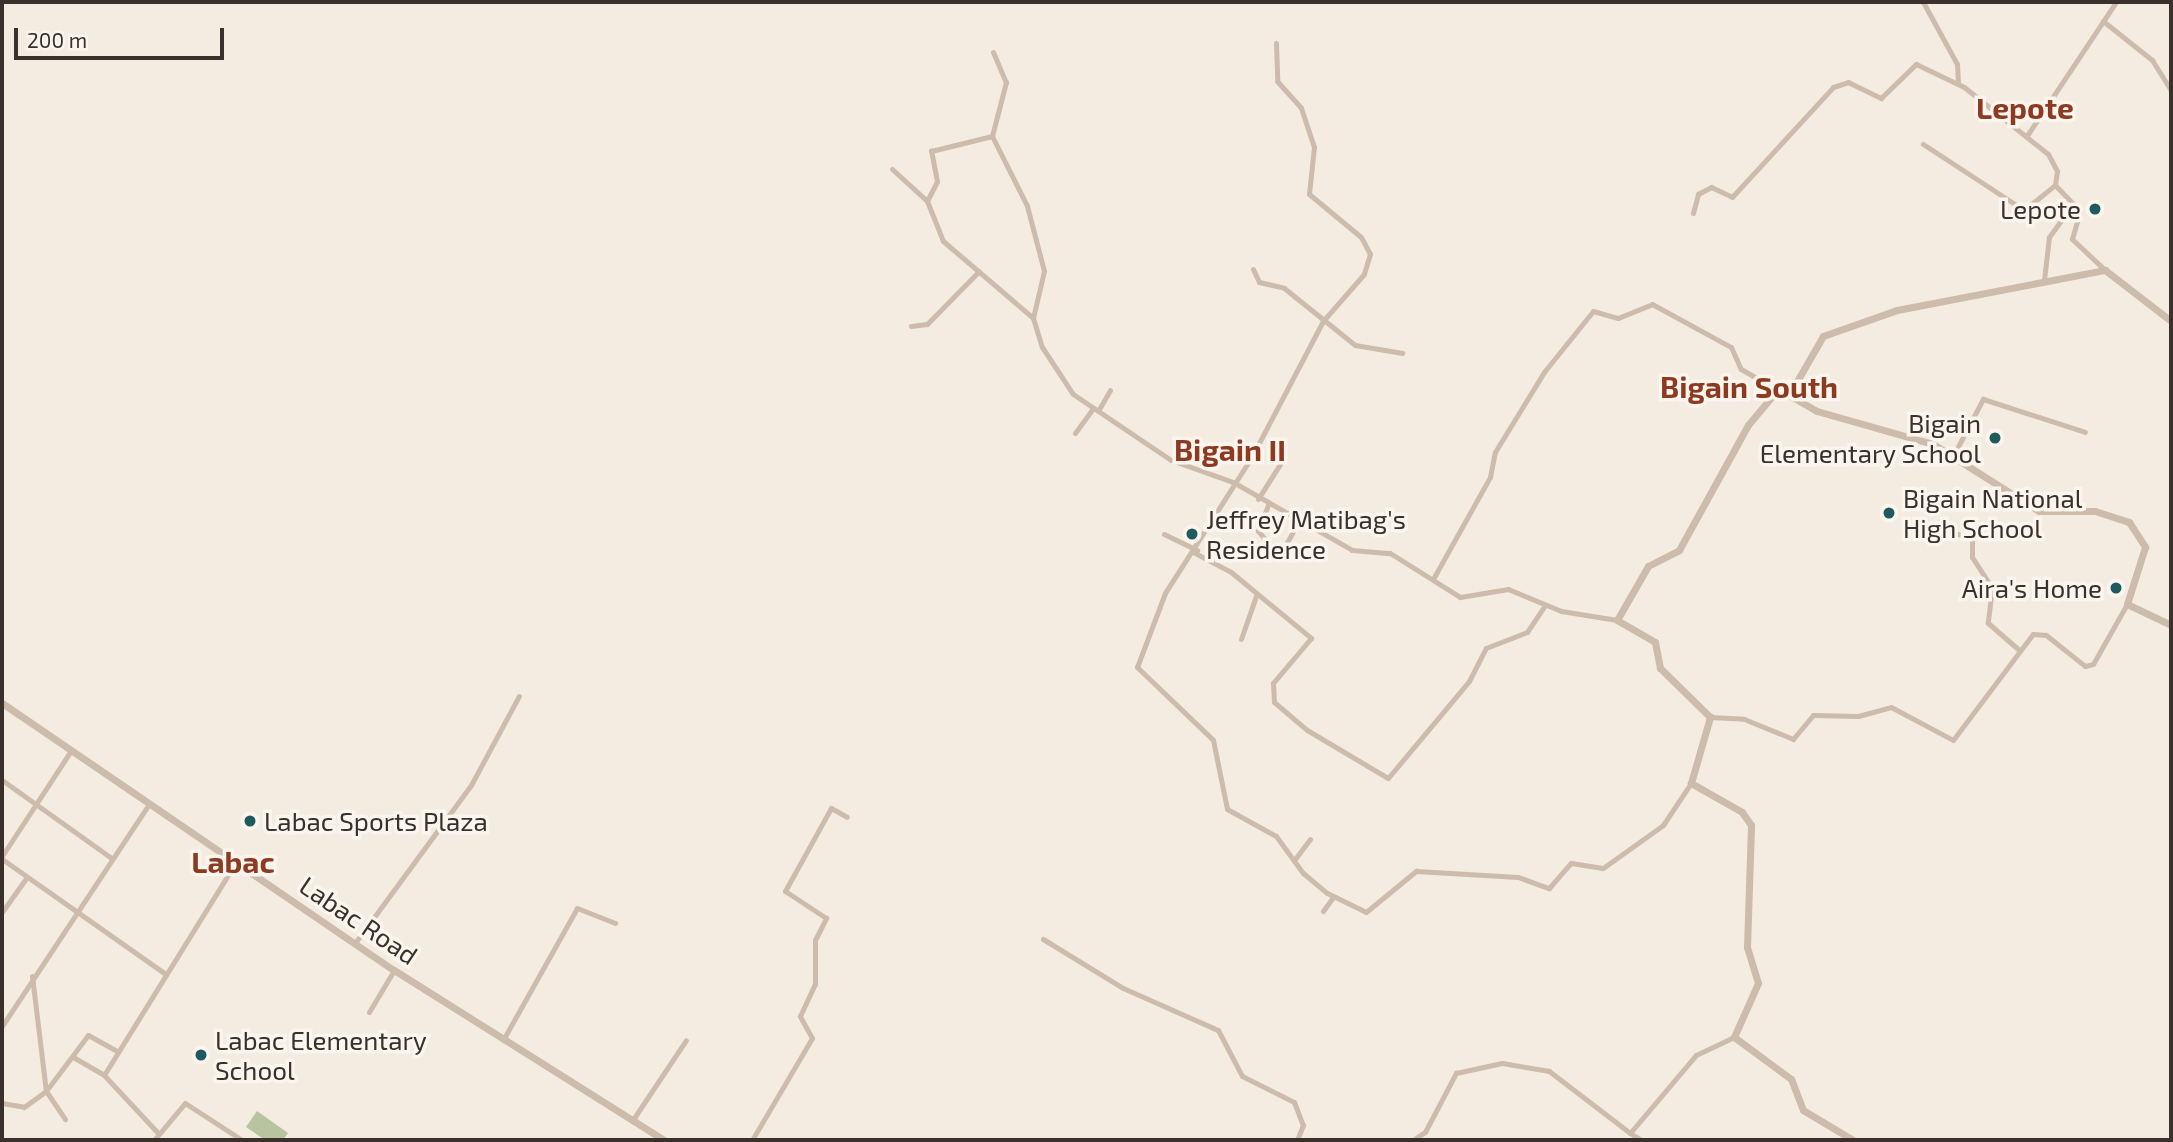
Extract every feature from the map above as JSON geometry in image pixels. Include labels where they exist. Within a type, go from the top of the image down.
[{"type":"street","points":[[1923,2],[1958,65],[1958,83]]},
{"type":"street","points":[[2028,134],[2116,2]]},
{"type":"street","points":[[2103,21],[2152,60],[2171,90]]},
{"type":"street","points":[[1276,43],[1277,81],[1301,108],[1314,146],[1309,194],[1361,237],[1370,254],[1365,272],[1323,321],[1196,551],[1161,601],[1138,667],[1213,740],[1227,809],[1276,836],[1333,897],[1369,911],[1416,871],[1518,877],[1549,888],[1571,863],[1598,869],[1629,853],[1663,825],[1691,783],[1710,717]]},
{"type":"street","points":[[993,52],[1006,82],[992,136],[1027,206],[1044,271],[1033,318],[1042,346],[1070,390],[1171,460],[1233,482],[1298,523],[1352,551],[1390,553],[1460,597],[1508,590],[1545,605],[1617,620],[1655,642],[1660,668],[1710,717],[1744,719],[1793,739],[1813,715],[1849,717],[1891,707],[1953,740],[2018,649],[2039,632],[2085,666],[2093,664],[2127,604],[2145,547],[2129,522],[2095,511],[2039,512],[1924,440],[1818,411],[1741,369],[1731,347],[1652,304],[1618,318],[1593,311],[1544,372],[1495,452],[1490,477],[1433,579]]},
{"type":"street","points":[[1693,213],[1699,194],[1711,187],[1732,197],[1833,87],[1848,82],[1881,98],[1916,64],[1958,83],[2028,134],[2053,161],[2055,186],[2080,211],[2072,239],[2105,270],[2171,321]]},
{"type":"street","points":[[927,201],[937,181],[931,151],[992,136]]},
{"type":"street","points":[[1923,144],[2024,210],[2055,186]]},
{"type":"street","points":[[892,169],[927,201],[938,234],[1033,318]]},
{"type":"street","points":[[2044,280],[2049,236],[2073,204]]},
{"type":"street","points":[[1253,269],[1259,282],[1284,288],[1355,345],[1402,353]]},
{"type":"street","points":[[1617,620],[1648,566],[1679,550],[1741,435],[1768,399],[1785,393],[1826,334],[1897,310],[2105,270]]},
{"type":"street","points":[[911,326],[928,324],[979,271]]},
{"type":"street","points":[[1075,433],[1110,390]]},
{"type":"street","points":[[1952,459],[1983,399],[2085,432]]},
{"type":"street","points":[[1258,499],[1280,464]]},
{"type":"street","points":[[1265,539],[1258,531],[1268,505]]},
{"type":"street","points":[[1280,555],[1298,523]]},
{"type":"street","points":[[1950,531],[1972,539],[1972,557],[1992,588],[1988,623],[2018,649]]},
{"type":"street","points":[[1164,534],[1231,572],[1256,596],[1311,638],[1273,684],[1274,702],[1388,778],[1469,681],[1486,648],[1527,632],[1545,605]]},
{"type":"street","points":[[1241,639],[1256,596]]},
{"type":"street","points":[[2127,604],[2171,625]]},
{"type":"street","points":[[355,943],[471,785],[519,696]]},
{"type":"street","name":"Labac Road","points":[[2,703],[70,752],[394,970],[664,1140]]},
{"type":"street","points":[[70,752],[2,857],[164,973]]},
{"type":"street","points":[[2,780],[110,857]]},
{"type":"street","points":[[1630,1133],[1696,1055],[1734,1037],[1758,983],[1747,947],[1754,843],[1742,812],[1691,783]]},
{"type":"street","points":[[2,1026],[74,911],[148,805]]},
{"type":"street","points":[[752,1140],[812,1038],[800,1016],[815,984],[815,940],[826,918],[785,891],[831,808],[847,817]]},
{"type":"street","points":[[1295,859],[1310,839]]},
{"type":"street","points":[[104,1075],[115,1050],[236,862]]},
{"type":"street","points":[[2,912],[27,877]]},
{"type":"street","points":[[1323,911],[1333,897]]},
{"type":"street","points":[[503,1040],[577,908],[615,923]]},
{"type":"street","points":[[1043,939],[1124,988],[1219,1030],[1242,1076],[1294,1102],[1303,1125],[1297,1140]]},
{"type":"street","points":[[369,1012],[394,970]]},
{"type":"street","points":[[32,976],[46,1091],[65,1119]]},
{"type":"street","points":[[2,1103],[24,1107],[46,1091],[88,1035],[115,1050]]},
{"type":"street","points":[[1734,1037],[1791,1079],[1798,1105],[1853,1140]]},
{"type":"street","points":[[632,1121],[686,1040]]},
{"type":"street","points":[[73,1057],[104,1075],[158,1133]]},
{"type":"street","points":[[1413,1140],[1425,1132],[1455,1073],[1502,1063],[1549,1071],[1641,1140]]},
{"type":"street","points":[[154,1140],[185,1103],[242,1140]]},
{"type":"green space","points":[[257,1111],[288,1133],[283,1140],[265,1140],[246,1127]]},
{"type":"place","name":"Lepote","points":[[2095,209]]},
{"type":"place","name":"Bigain Elementary School","points":[[1995,438]]},
{"type":"place","name":"Bigain National High School","points":[[1889,513]]},
{"type":"place","name":"Jeffrey Matibag's Residence","points":[[1192,534]]},
{"type":"place","name":"Aira's Home","points":[[2116,588]]},
{"type":"place","name":"Labac Sports Plaza","points":[[250,821]]},
{"type":"place","name":"Labac Elementary School","points":[[201,1055]]},
{"type":"district","name":"Lepote","points":[[2025,107]]},
{"type":"district","name":"Bigain South","points":[[1749,386]]},
{"type":"district","name":"Bigain II","points":[[1230,449]]},
{"type":"district","name":"Labac","points":[[233,861]]}]
